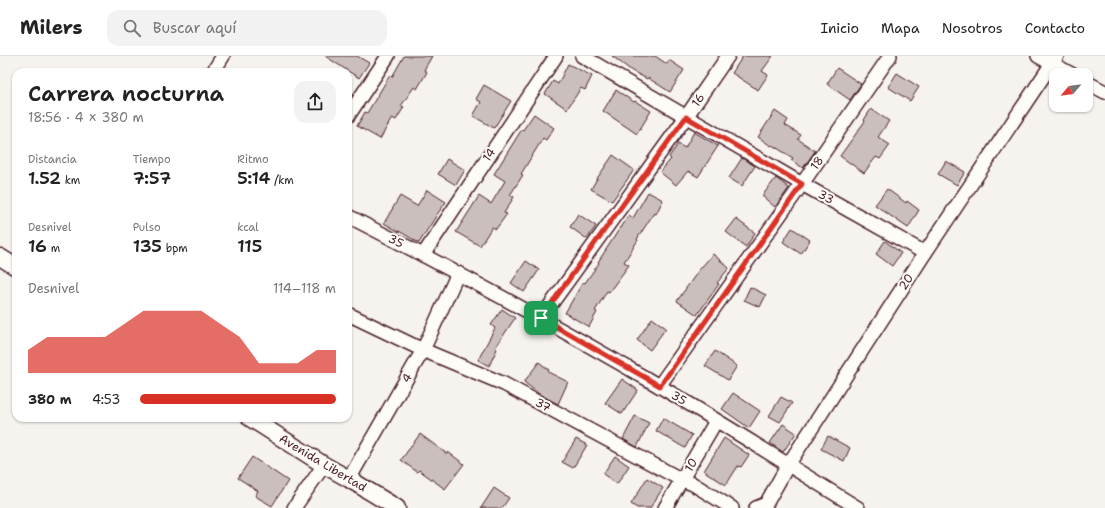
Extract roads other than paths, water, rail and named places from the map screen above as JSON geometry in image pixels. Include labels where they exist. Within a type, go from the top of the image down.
[{"type":"main road","points":[[0,257],[12,264]]},
{"type":"main road","name":"Avenida Libertad","points":[[256,422],[324,465],[349,478],[397,508]]},
{"type":"street","points":[[216,68],[223,56]]},
{"type":"street","points":[[352,110],[388,56]]},
{"type":"street","name":"14","points":[[423,254],[556,56]]},
{"type":"street","name":"33","points":[[582,56],[802,184],[925,253]]},
{"type":"street","name":"16","points":[[541,318],[686,117],[728,56]]},
{"type":"street","name":"18","points":[[660,386],[890,56]]},
{"type":"street","points":[[1038,56],[1055,60],[1065,68]]},
{"type":"street","name":"20","points":[[756,508],[766,504],[788,465],[925,253],[1055,60]]},
{"type":"street","points":[[1093,86],[1105,92]]},
{"type":"street","name":"35","points":[[352,218],[423,254],[541,318],[660,386],[858,508]]},
{"type":"street","name":"4","points":[[349,478],[423,350],[458,273]]},
{"type":"street","name":"37","points":[[352,316],[423,350],[504,384],[682,480],[693,484],[732,508]]},
{"type":"street","name":"10","points":[[665,508],[716,421]]},
{"type":"street","points":[[294,508],[324,465]]}]
